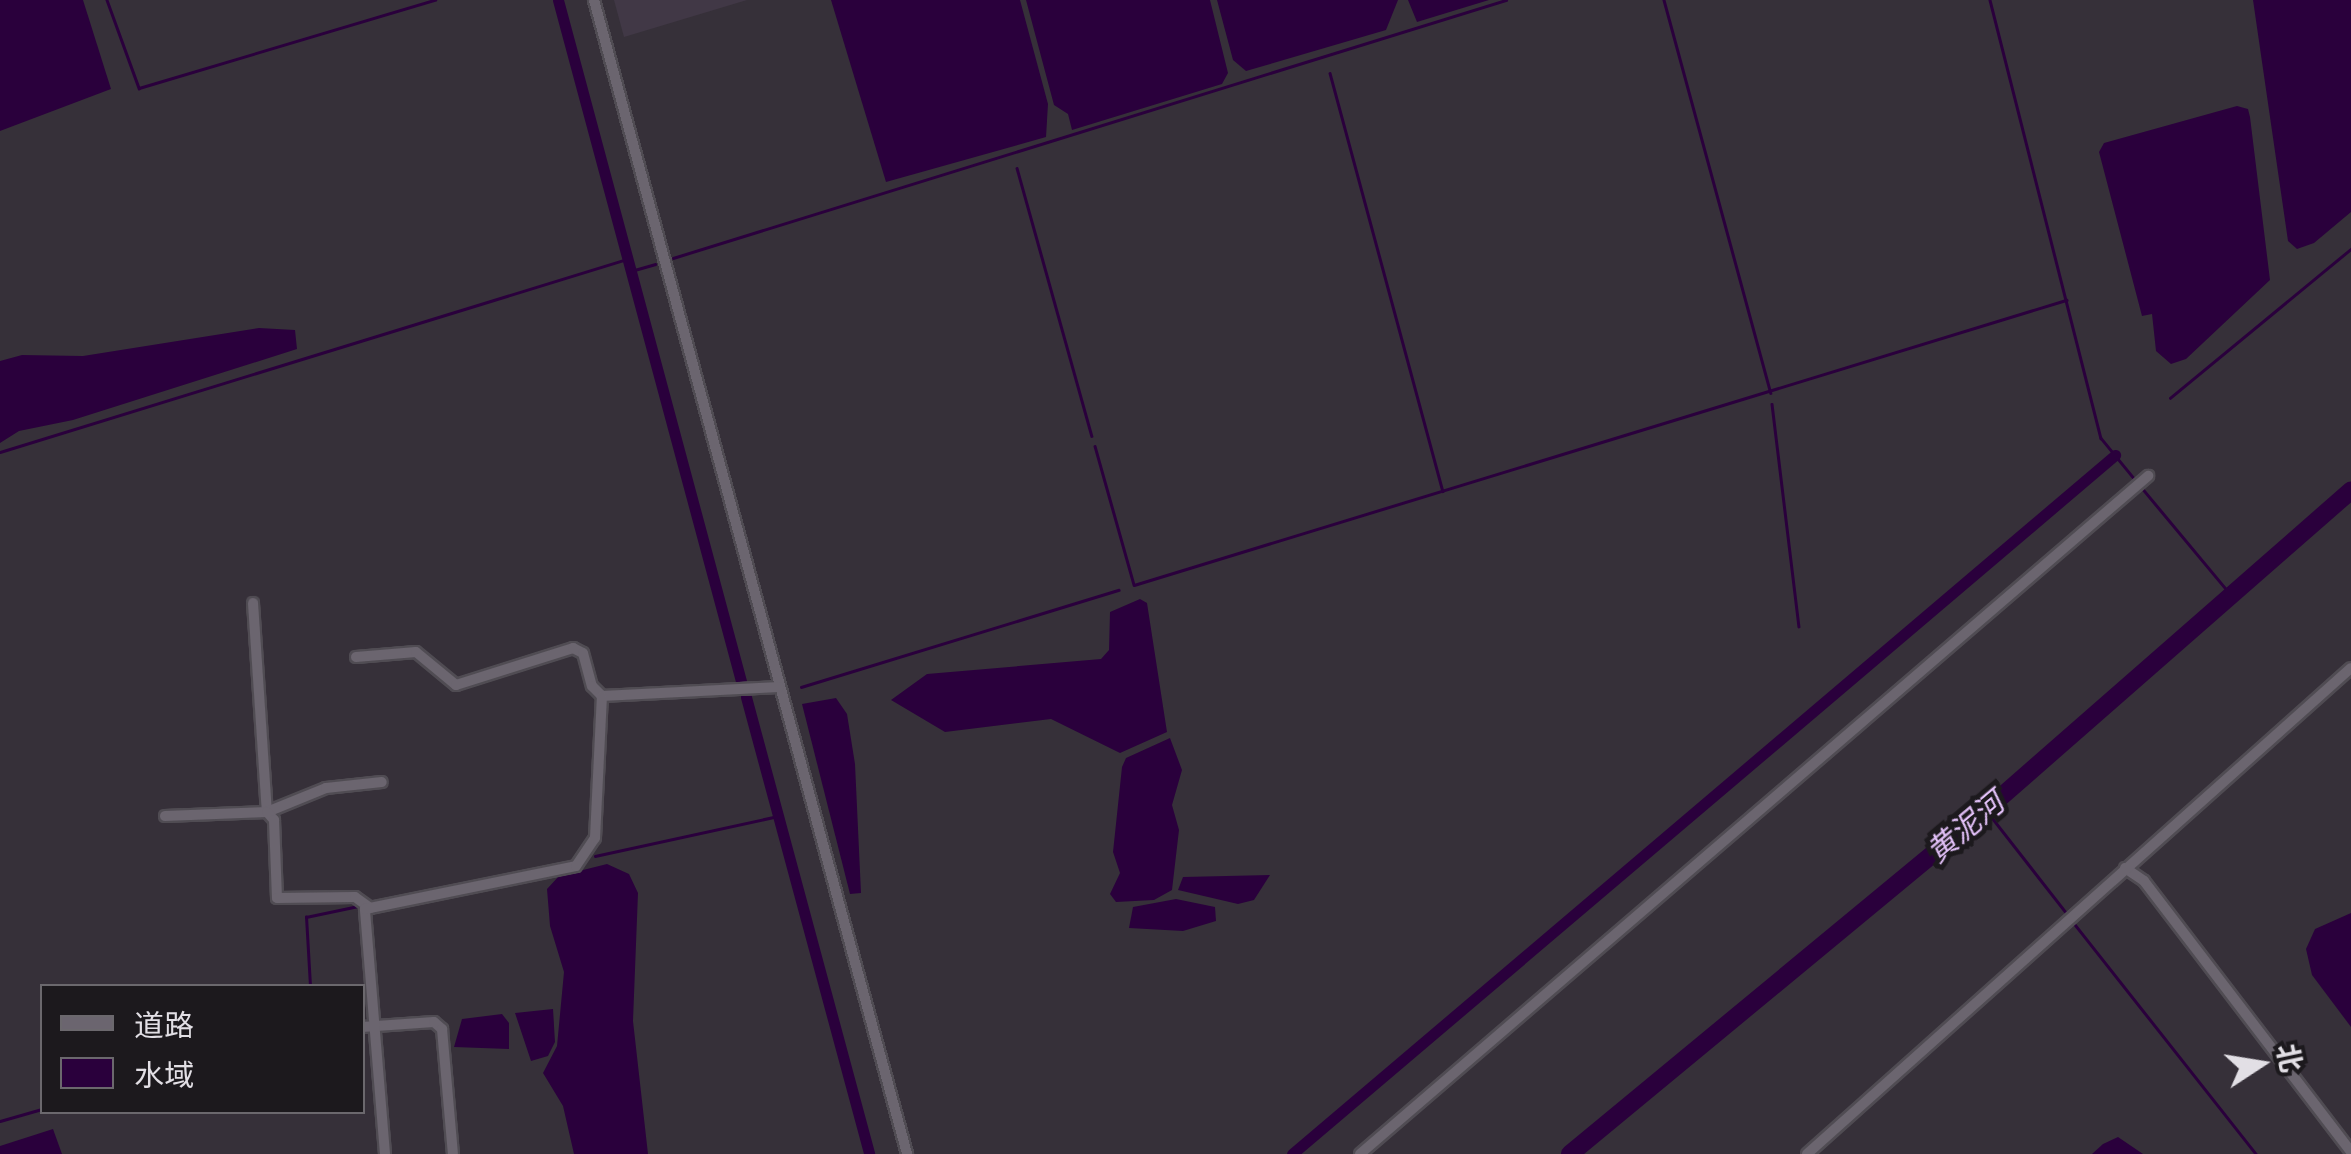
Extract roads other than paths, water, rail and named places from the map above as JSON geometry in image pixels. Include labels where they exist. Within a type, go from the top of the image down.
[{"type":"street","points":[[594,0],[907,1154]]},
{"type":"street","points":[[1360,1154],[2148,476]]},
{"type":"street","points":[[253,602],[268,812],[274,820],[277,898],[355,897],[370,908]]},
{"type":"street","points":[[356,657],[416,652],[456,685],[573,648],[583,653],[592,686],[602,696],[595,838],[576,866],[365,909],[368,1025],[385,1154]]},
{"type":"street","points":[[1807,1154],[2351,668]]},
{"type":"street","points":[[602,696],[779,687]]},
{"type":"street","points":[[165,816],[268,812],[326,788],[382,782]]},
{"type":"street","points":[[2124,868],[2144,882],[2351,1152]]},
{"type":"street","points":[[368,1025],[434,1022],[442,1029],[453,1154]]},
{"type":"water","points":[[0,0],[83,0],[111,89],[0,131]]},
{"type":"water","points":[[831,0],[1020,0],[1048,104],[1046,137],[886,182]]},
{"type":"water","points":[[1026,0],[1210,0],[1228,73],[1222,84],[1072,130],[1068,114],[1054,105]]},
{"type":"water","points":[[1217,0],[1398,0],[1386,30],[1246,71],[1233,60]]},
{"type":"water","points":[[1408,0],[1489,0],[1417,22]]},
{"type":"water","points":[[2253,0],[2351,0],[2351,212],[2314,243],[2297,249],[2288,241]]},
{"type":"water","points":[[2237,106],[2248,109],[2250,117],[2270,280],[2186,359],[2171,364],[2156,351],[2152,314],[2142,316],[2099,152],[2104,143]]},
{"type":"water","points":[[259,328],[295,330],[297,349],[73,420],[19,431],[0,443],[0,361],[22,355],[83,356]]},
{"type":"water","points":[[1140,599],[1147,603],[1167,732],[1120,753],[1051,719],[945,732],[891,700],[927,674],[1101,659],[1109,650],[1110,612]]},
{"type":"water","points":[[836,698],[847,714],[855,764],[861,893],[850,894],[802,704]]},
{"type":"water","points":[[1170,738],[1182,770],[1172,805],[1179,830],[1172,890],[1154,900],[1116,902],[1110,894],[1120,873],[1113,852],[1122,767],[1126,758]]},
{"type":"water","points":[[607,864],[629,874],[638,893],[633,1021],[648,1154],[574,1154],[563,1106],[543,1073],[557,1046],[564,972],[550,926],[547,889],[559,876]]},
{"type":"water","points":[[1270,875],[1254,900],[1238,904],[1178,890],[1183,877]]},
{"type":"water","points":[[1176,899],[1215,907],[1216,921],[1183,931],[1129,928],[1133,907]]},
{"type":"water","points":[[2351,913],[2351,1027],[2312,975],[2306,949],[2315,929]]},
{"type":"water","points":[[553,1009],[555,1042],[548,1056],[531,1061],[515,1013]]},
{"type":"water","points":[[502,1014],[509,1023],[509,1049],[454,1047],[462,1019]]},
{"type":"water","points":[[53,1129],[62,1154],[0,1154],[0,1146]]},
{"type":"water","points":[[2118,1137],[2143,1154],[2092,1154],[2103,1144]]},
{"type":"waterway","points":[[107,0],[139,88],[435,0]]},
{"type":"waterway","points":[[558,0],[741,681]]},
{"type":"waterway","points":[[673,258],[1506,0]]},
{"type":"waterway","points":[[1664,0],[1771,393]]},
{"type":"waterway","points":[[1990,0],[2101,438],[2137,482]]},
{"type":"waterway","points":[[1330,73],[1443,491]]},
{"type":"waterway","points":[[1017,168],[1092,436]]},
{"type":"waterway","points":[[2170,398],[2351,249]]},
{"type":"waterway","points":[[0,452],[627,259]]},
{"type":"waterway","points":[[631,271],[655,264]]},
{"type":"waterway","points":[[1095,446],[1134,585],[2066,300]]},
{"type":"waterway","points":[[1772,404],[1799,626]]},
{"type":"waterway","points":[[1292,1154],[2115,455]]},
{"type":"waterway","points":[[2142,488],[2231,595]]},
{"type":"waterway","name":"黄泥河","points":[[1570,1154],[1986,810],[2351,490]]},
{"type":"waterway","points":[[801,687],[1119,590]]},
{"type":"waterway","points":[[746,697],[869,1154]]},
{"type":"waterway","points":[[1986,810],[2068,915]]},
{"type":"waterway","points":[[595,856],[778,816]]},
{"type":"waterway","points":[[446,887],[573,861]]},
{"type":"waterway","points":[[310,984],[306,917],[358,906]]},
{"type":"waterway","points":[[2073,922],[2256,1154]]},
{"type":"waterway","points":[[0,1121],[40,1110]]}]
